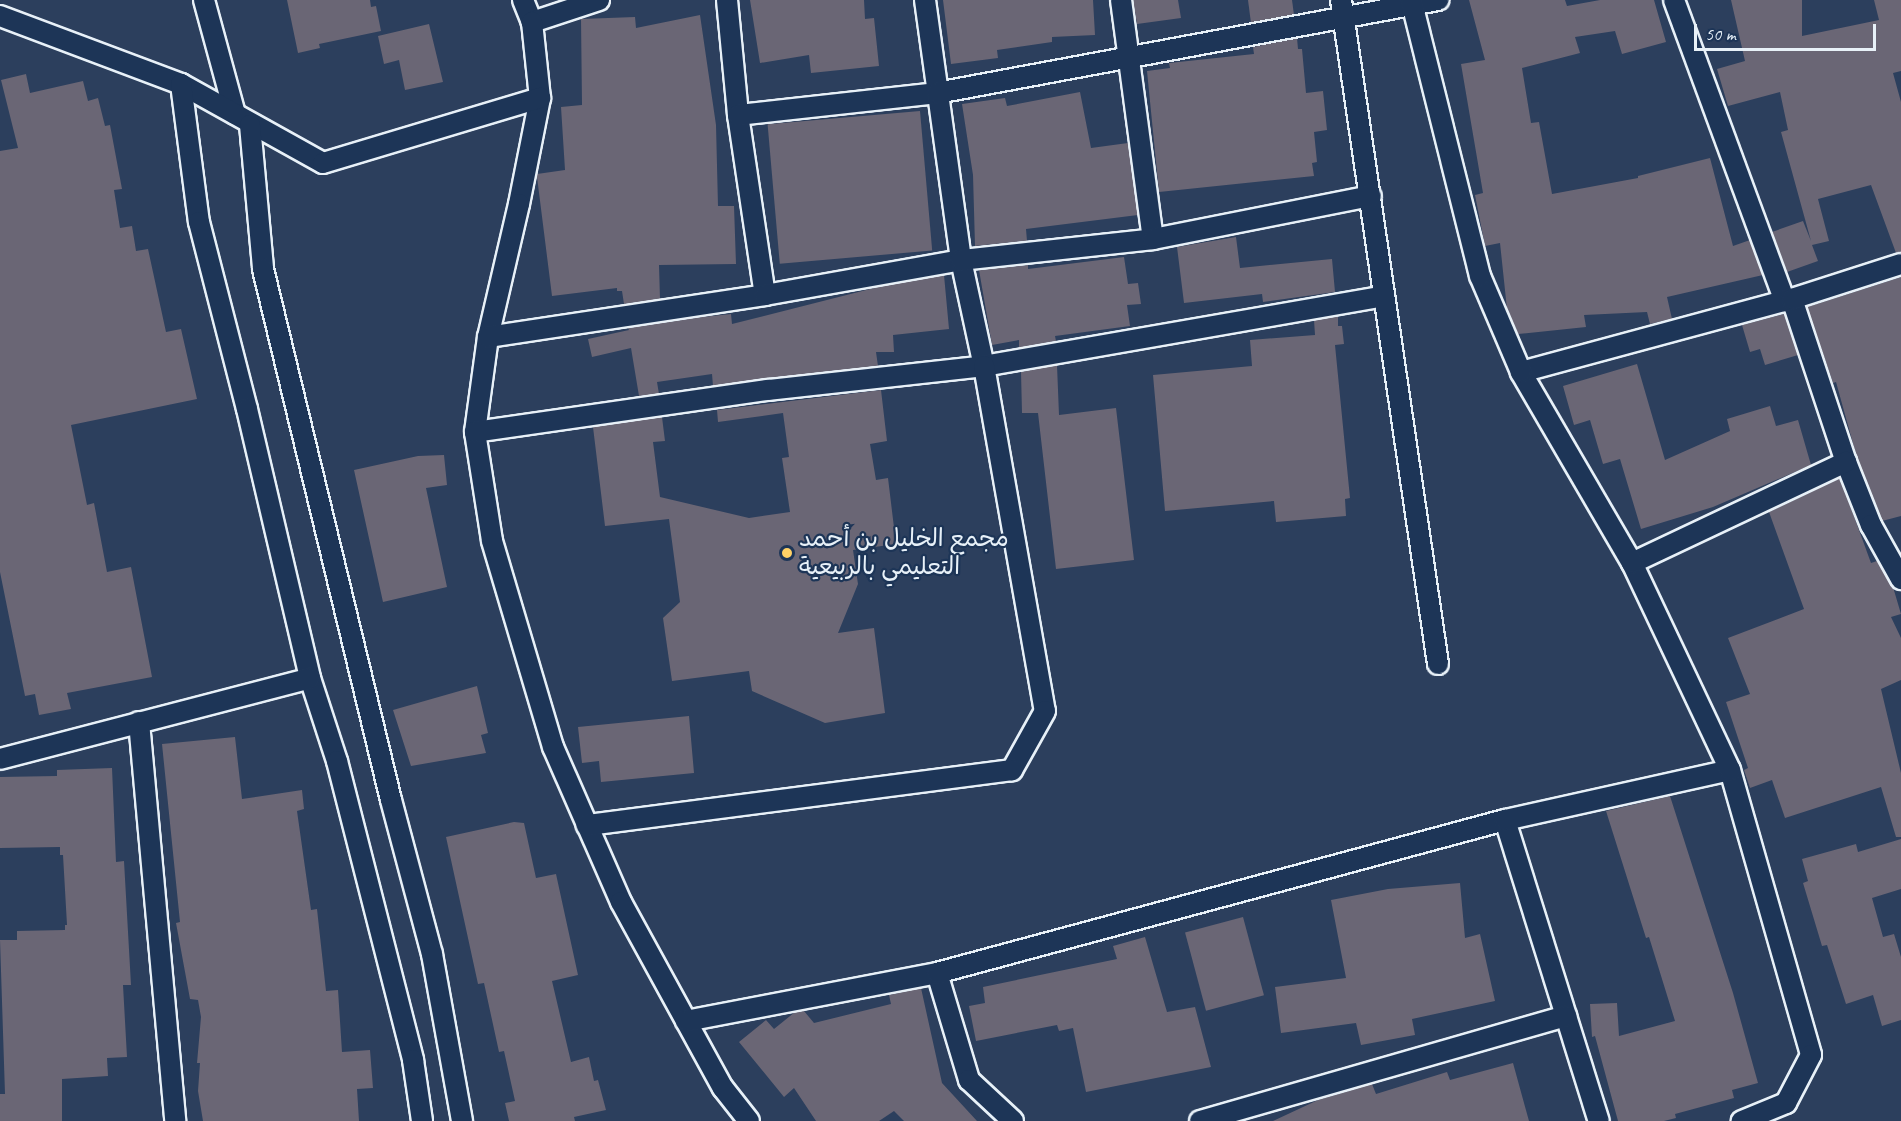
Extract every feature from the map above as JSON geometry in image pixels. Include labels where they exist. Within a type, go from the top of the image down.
[{"type":"street","points":[[204,0],[242,119],[263,269],[391,800],[432,954],[462,1121]]},
{"type":"street","points":[[523,0],[532,22],[540,98],[519,204],[488,337],[475,432],[492,541],[553,747],[587,825],[621,902],[723,1088],[748,1121]]},
{"type":"street","points":[[532,22],[599,0]]},
{"type":"street","points":[[727,0],[738,115],[765,295]]},
{"type":"street","points":[[587,825],[1012,770],[1045,711],[984,366],[961,260],[925,0]]},
{"type":"street","points":[[1121,0],[1131,58],[1153,239]]},
{"type":"street","points":[[738,115],[937,93],[1131,58],[1343,8],[1438,0]]},
{"type":"street","points":[[1674,0],[1788,300],[1846,462],[1871,525],[1901,579]]},
{"type":"street","points":[[1411,2],[1480,276],[1521,372],[1632,563],[1730,770],[1811,1055],[1786,1102],[1742,1121]]},
{"type":"street","points":[[1343,8],[1438,664]]},
{"type":"street","points":[[0,16],[181,84],[322,163],[540,98]]},
{"type":"street","points":[[181,84],[199,222],[247,409],[310,678],[337,761],[399,1002],[413,1060],[422,1121]]},
{"type":"street","points":[[488,337],[765,295],[961,260],[1153,239],[1371,196]]},
{"type":"street","points":[[1521,372],[1788,300],[1901,264]]},
{"type":"street","points":[[475,432],[768,390],[984,366],[1384,296]]},
{"type":"street","points":[[1632,563],[1846,462]]},
{"type":"street","points":[[0,759],[310,678]]},
{"type":"street","points":[[139,722],[176,1121]]},
{"type":"street","points":[[686,1021],[937,973],[1505,820],[1730,770]]},
{"type":"street","points":[[1505,820],[1599,1121]]},
{"type":"street","points":[[937,973],[969,1080],[1013,1121]]},
{"type":"street","points":[[1200,1121],[1566,1016]]},
{"type":"building","points":[[287,0],[370,0],[371,7],[376,6],[381,31],[319,44],[320,48],[298,53]]},
{"type":"building","points":[[750,0],[864,0],[865,19],[874,18],[879,66],[811,73],[809,55],[760,63]]},
{"type":"building","points":[[943,0],[1093,0],[1095,35],[1052,37],[1052,42],[997,50],[998,58],[951,64]]},
{"type":"building","points":[[1133,0],[1178,0],[1181,18],[1137,24]]},
{"type":"building","points":[[1248,0],[1292,0],[1294,15],[1251,23]]},
{"type":"building","points":[[1469,0],[1565,0],[1567,6],[1600,0],[1654,0],[1666,42],[1622,54],[1615,31],[1575,37],[1580,53],[1522,68],[1531,123],[1539,122],[1552,194],[1638,178],[1638,176],[1710,158],[1733,246],[1750,240],[1763,275],[1667,297],[1672,319],[1650,324],[1647,312],[1584,315],[1586,327],[1518,334],[1507,309],[1500,243],[1485,246],[1475,195],[1483,193],[1461,64],[1485,60]]},
{"type":"building","points":[[1731,0],[1802,0],[1802,36],[1879,20],[1874,0],[1901,0],[1901,71],[1893,73],[1901,102],[1901,252],[1896,253],[1871,185],[1818,199],[1829,241],[1812,245],[1818,261],[1787,272],[1772,232],[1803,221],[1811,241],[1781,132],[1788,130],[1780,92],[1728,106],[1717,69],[1745,61]]},
{"type":"building","points":[[700,15],[716,125],[718,206],[734,206],[736,264],[659,265],[660,299],[624,304],[622,291],[617,291],[617,288],[552,296],[537,174],[565,170],[561,107],[582,105],[581,19],[635,17],[636,28]]},
{"type":"building","points":[[429,24],[443,82],[405,90],[399,60],[384,64],[378,36]]},
{"type":"building","points":[[1297,38],[1298,49],[1302,49],[1306,93],[1323,91],[1327,130],[1314,132],[1317,162],[1312,163],[1314,176],[1159,192],[1147,71],[1170,68],[1169,63],[1254,54],[1253,47]]},
{"type":"building","points":[[26,74],[30,93],[83,81],[88,101],[98,98],[105,126],[110,125],[122,189],[114,190],[120,228],[132,226],[136,251],[148,249],[166,332],[181,329],[197,399],[71,425],[87,505],[94,503],[107,572],[131,567],[152,677],[67,693],[71,709],[39,715],[35,694],[25,696],[0,572],[0,151],[18,148],[1,80]]},
{"type":"building","points":[[1080,92],[1091,148],[1128,143],[1138,215],[1026,229],[1027,241],[975,246],[973,175],[962,104],[1005,98],[1007,106]]},
{"type":"building","points":[[920,111],[932,250],[780,264],[768,124]]},
{"type":"building","points":[[1236,237],[1240,268],[1332,259],[1335,292],[1263,302],[1262,294],[1184,303],[1177,247]]},
{"type":"building","points":[[1124,257],[1128,284],[1138,283],[1141,304],[1127,305],[1130,326],[1055,336],[1056,341],[1019,348],[1019,340],[992,345],[979,270],[1028,265],[1028,269]]},
{"type":"building","points":[[944,275],[949,329],[893,335],[894,352],[876,352],[878,366],[713,386],[712,374],[657,382],[659,394],[639,396],[631,348],[592,357],[588,339],[629,330],[628,328],[702,317],[731,314],[732,324],[878,287]]},
{"type":"building","points":[[1901,277],[1901,516],[1882,521],[1857,458],[1836,382],[1833,383],[1807,307]]},
{"type":"building","points":[[1784,314],[1798,355],[1765,365],[1760,349],[1750,352],[1742,325]]},
{"type":"building","points":[[1338,316],[1338,326],[1342,326],[1344,344],[1335,345],[1350,498],[1345,499],[1346,516],[1276,522],[1274,501],[1165,511],[1153,375],[1252,366],[1250,340],[1315,335],[1314,320]]},
{"type":"building","points":[[1637,364],[1665,460],[1730,431],[1727,419],[1770,406],[1776,426],[1798,420],[1811,465],[1713,507],[1641,529],[1620,459],[1603,464],[1590,420],[1574,425],[1563,386]]},
{"type":"building","points":[[1057,365],[1059,415],[1116,408],[1134,560],[1056,569],[1038,413],[1022,413],[1021,372]]},
{"type":"building","points":[[881,390],[887,441],[870,444],[876,480],[888,478],[896,544],[853,550],[858,584],[838,633],[874,628],[885,713],[825,723],[752,691],[749,671],[672,681],[663,618],[680,602],[669,519],[605,526],[593,427],[662,417],[665,441],[653,442],[660,497],[749,518],[790,512],[782,458],[789,457],[783,413],[718,422],[717,410]]},
{"type":"building","points":[[444,455],[447,485],[426,488],[447,587],[383,602],[354,470],[418,456]]},
{"type":"building","points":[[1840,478],[1871,563],[1877,561],[1893,587],[1901,614],[1891,617],[1901,638],[1901,680],[1881,689],[1901,773],[1901,837],[1896,837],[1881,787],[1785,818],[1772,780],[1750,788],[1744,770],[1748,768],[1726,702],[1750,694],[1728,638],[1804,609],[1769,512]]},
{"type":"building","points":[[477,686],[488,733],[481,735],[486,753],[411,766],[393,710]]},
{"type":"building","points":[[689,716],[694,773],[601,782],[599,761],[582,763],[578,727]]},
{"type":"building","points":[[235,737],[242,799],[302,790],[304,809],[297,811],[311,910],[317,909],[326,991],[338,990],[342,1052],[370,1050],[373,1088],[357,1089],[359,1121],[203,1121],[198,1091],[200,1063],[197,1063],[201,1017],[198,1000],[190,999],[176,923],[180,922],[162,744]]},
{"type":"building","points":[[112,768],[116,862],[124,861],[131,985],[123,985],[127,1057],[107,1058],[108,1076],[62,1079],[62,1121],[0,1121],[0,1094],[5,1094],[0,940],[17,940],[17,931],[65,930],[65,925],[67,925],[63,855],[60,855],[60,847],[0,848],[0,777],[57,776],[57,770]]},
{"type":"building","points":[[1670,796],[1733,993],[1758,1083],[1732,1090],[1734,1098],[1675,1114],[1676,1118],[1664,1121],[1618,1121],[1595,1036],[1592,1037],[1590,1004],[1617,1003],[1619,1036],[1675,1021],[1606,811]]},
{"type":"building","points":[[514,822],[524,823],[536,878],[556,874],[578,975],[552,981],[571,1062],[589,1057],[594,1081],[598,1080],[606,1110],[574,1117],[575,1121],[509,1121],[505,1103],[515,1101],[504,1051],[499,1052],[484,983],[478,984],[446,837]]},
{"type":"building","points":[[1901,839],[1901,889],[1872,898],[1883,937],[1894,934],[1901,957],[1901,1020],[1882,1026],[1873,995],[1846,1004],[1827,945],[1822,946],[1803,883],[1808,881],[1802,859],[1856,844],[1858,852]]},
{"type":"building","points":[[1460,883],[1465,938],[1480,934],[1495,1001],[1412,1019],[1415,1035],[1361,1045],[1356,1023],[1281,1033],[1275,987],[1346,978],[1331,900],[1388,889]]},
{"type":"building","points":[[1243,917],[1264,995],[1206,1011],[1185,933]]},
{"type":"building","points":[[1145,937],[1167,1012],[1195,1007],[1211,1067],[1086,1092],[1073,1028],[1059,1031],[1057,1025],[976,1041],[969,1006],[985,1003],[983,987],[1117,959],[1113,946]]},
{"type":"building","points":[[921,988],[942,1083],[977,1121],[904,1121],[894,1111],[879,1121],[816,1121],[794,1088],[784,1097],[739,1042],[766,1020],[774,1029],[795,1012],[804,1011],[814,1023],[891,1004],[889,995]]},
{"type":"building","points":[[1513,1063],[1529,1121],[1273,1121],[1318,1100],[1372,1084],[1376,1094],[1447,1072],[1450,1080]]},
{"type":"place","name":"مجمع الخليل بن أحمد التعليمي بالربيعية","points":[[787,553]]}]
